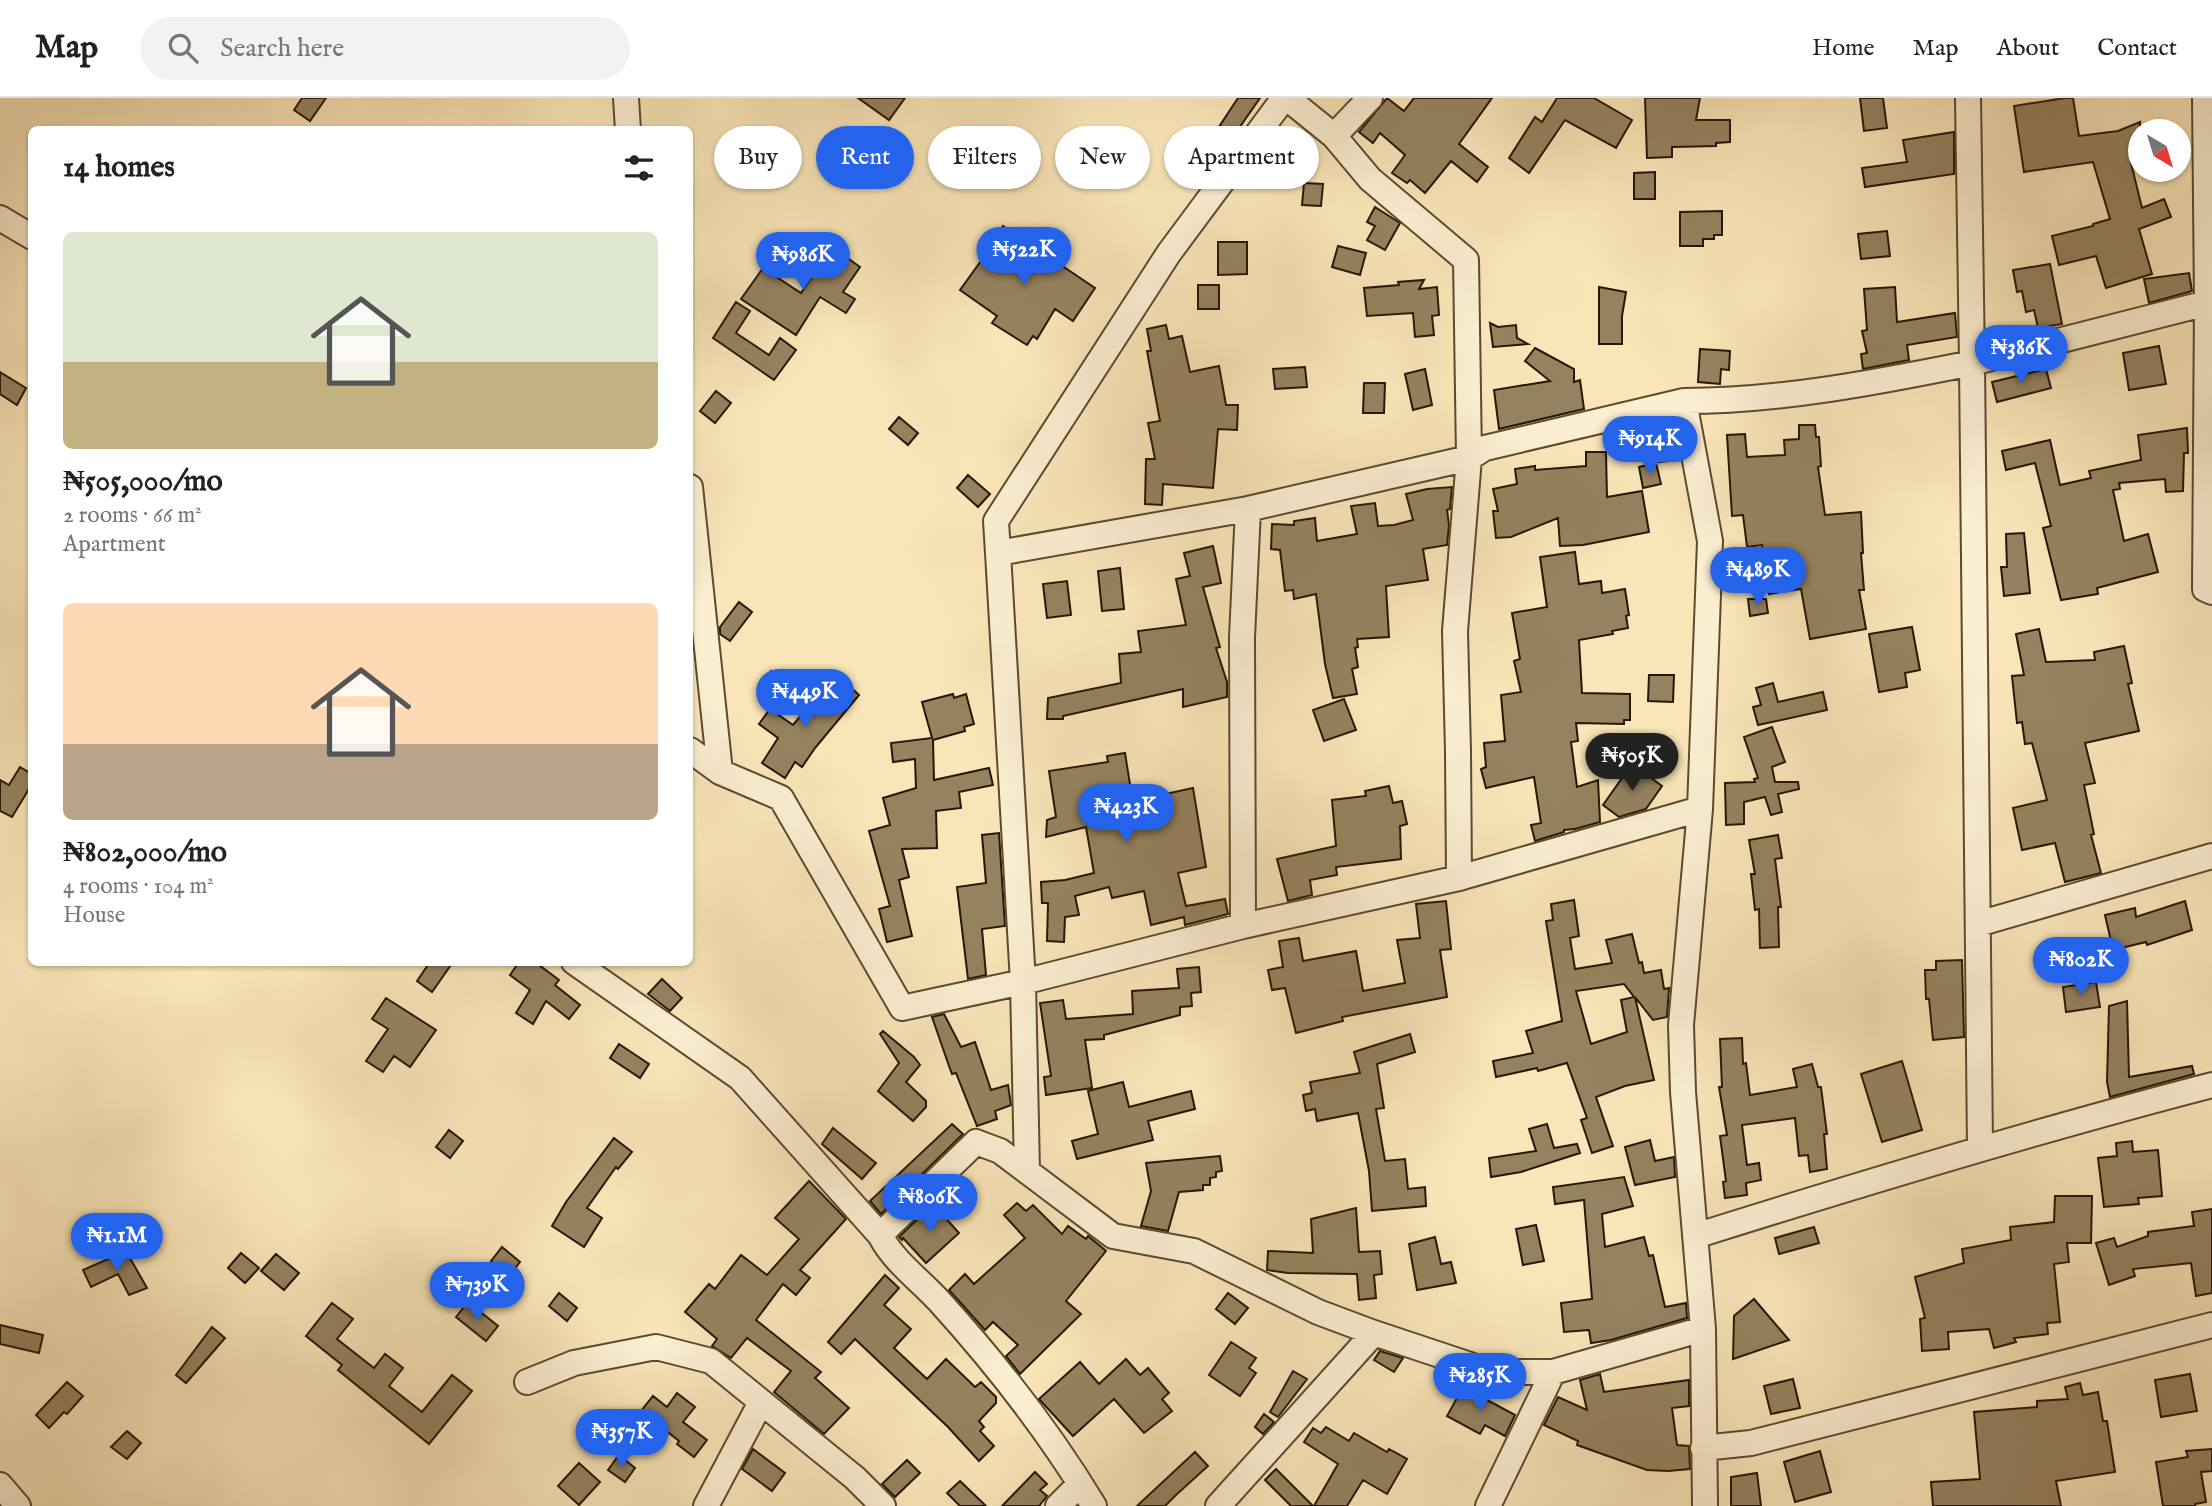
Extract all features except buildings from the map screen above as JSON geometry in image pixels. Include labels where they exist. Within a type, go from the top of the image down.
[{"type":"street","points":[[626,98],[628,126]]},
{"type":"street","points":[[1027,1171],[1023,982],[996,521],[1169,253],[1285,98],[1334,136],[1370,179],[1466,260],[1469,458],[1455,631],[1458,878]]},
{"type":"street","points":[[1334,136],[1370,98]]},
{"type":"street","points":[[1968,98],[1980,1148]]},
{"type":"street","points":[[2205,98],[2207,303],[2204,589],[2212,592]]},
{"type":"street","points":[[0,218],[28,235]]},
{"type":"street","points":[[998,553],[1248,509],[1469,458],[1485,448],[1684,401],[1726,401],[1884,381],[1972,363],[2207,303]]},
{"type":"street","points":[[1684,401],[1710,541],[1700,809],[1681,1025],[1683,1091],[1703,1329],[1705,1506]]},
{"type":"street","points":[[1243,926],[1242,650],[1248,509]]},
{"type":"street","points":[[693,516],[720,772]]},
{"type":"street","points":[[693,752],[720,772],[780,798],[902,1008],[1023,982],[1243,926],[1458,878],[1700,809]]},
{"type":"street","points":[[1978,924],[2212,856]]},
{"type":"street","points":[[581,966],[740,1078],[880,1235],[889,1251],[939,1301],[1012,1388],[1052,1440],[1094,1506]]},
{"type":"street","points":[[1695,1236],[1980,1148],[2212,1085]]},
{"type":"street","points":[[880,1235],[976,1142],[1000,1151],[1113,1236],[1194,1251],[1318,1312],[1490,1371],[1553,1372],[1703,1329]]},
{"type":"street","points":[[1703,1448],[1751,1443],[2212,1325]]},
{"type":"street","points":[[1218,1506],[1374,1333]]},
{"type":"street","points":[[527,1382],[574,1363],[656,1347],[711,1361],[855,1478],[883,1506]]},
{"type":"street","points":[[1488,1506],[1553,1372]]},
{"type":"street","points":[[706,1506],[761,1402]]},
{"type":"street","points":[[1058,1506],[1080,1484]]},
{"type":"street","points":[[0,1485],[18,1506]]}]
